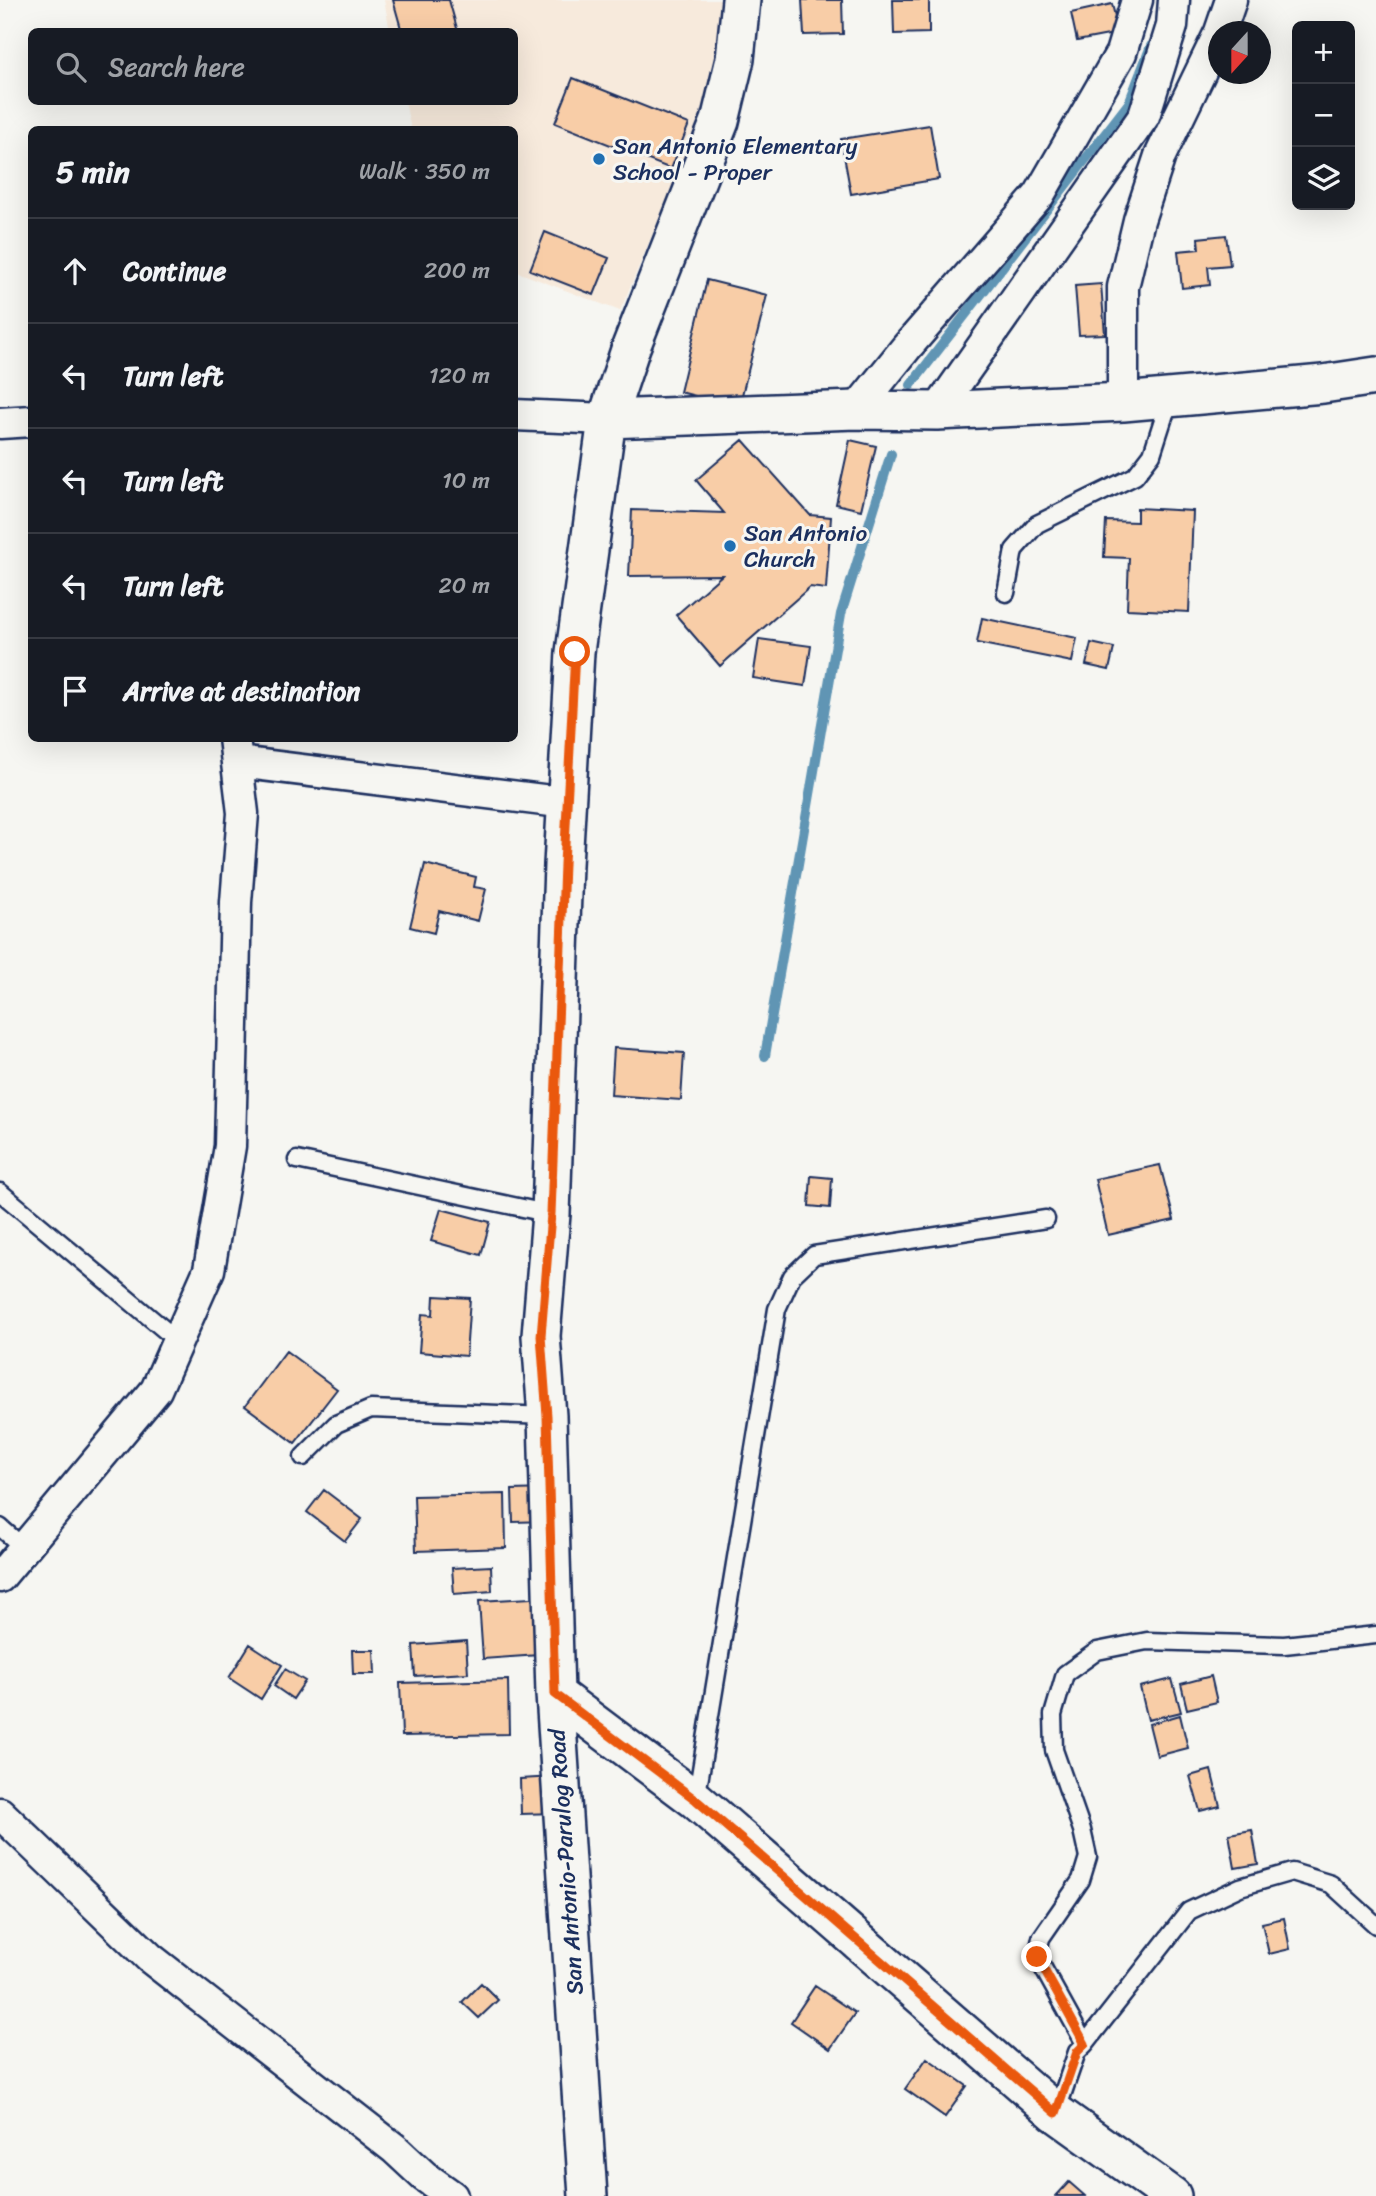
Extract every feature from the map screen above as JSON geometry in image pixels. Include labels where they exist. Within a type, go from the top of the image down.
[{"type":"street","name":"San Antonio-Parulog Road","points":[[588,2196],[555,1694],[547,1416],[541,1336],[551,1214],[575,652],[607,419],[631,347],[720,121],[736,59],[741,0]]},
{"type":"street","points":[[856,410],[906,348],[1039,195],[1121,53],[1137,0]]},
{"type":"street","points":[[937,411],[1144,116],[1172,26],[1174,0]]},
{"type":"street","points":[[1224,21],[1231,0]]},
{"type":"street","points":[[1123,402],[1123,287],[1139,220],[1160,156],[1208,58]]},
{"type":"street","points":[[518,415],[607,419],[856,410],[937,411],[1123,402],[1323,384],[1376,376]]},
{"type":"street","points":[[0,423],[28,421]]},
{"type":"street","points":[[0,1577],[156,1390],[209,1270],[230,1146],[236,902],[243,813],[236,750],[567,803]]},
{"type":"street","points":[[555,1694],[696,1800],[1056,2113],[1172,2196]]},
{"type":"street","points":[[0,1813],[150,1958],[452,2196]]},
{"type":"lane","points":[[1006,593],[1014,550],[1037,524],[1135,476],[1152,454],[1170,396]]},
{"type":"lane","points":[[297,1160],[551,1214]]},
{"type":"lane","points":[[0,1192],[178,1341]]},
{"type":"lane","points":[[696,1800],[777,1309],[792,1276],[814,1255],[1046,1219]]},
{"type":"lane","points":[[303,1457],[336,1424],[371,1409],[547,1416]]},
{"type":"lane","points":[[0,1527],[24,1548]]},
{"type":"lane","points":[[1085,2044],[1037,1957],[1041,1938],[1081,1880],[1088,1857],[1082,1830],[1055,1750],[1053,1715],[1065,1674],[1097,1651],[1147,1641],[1284,1645],[1376,1634]]},
{"type":"lane","points":[[1056,2113],[1077,2052],[1189,1911],[1240,1886],[1292,1872],[1331,1884],[1376,1925]]},
{"type":"shaded area","name":"San Antonio Elementary School - Proper","points":[[384,0],[725,0],[725,26],[707,106],[620,311],[518,272],[518,126],[410,126],[406,105],[518,105],[518,28],[389,28]]},
{"type":"building","points":[[393,0],[449,0],[457,28],[401,28]]},
{"type":"building","points":[[802,0],[842,0],[843,34],[804,35]]},
{"type":"building","points":[[893,0],[929,0],[929,33],[894,34]]},
{"type":"building","points":[[1112,4],[1119,33],[1077,41],[1071,13]]},
{"type":"building","points":[[573,78],[689,124],[671,169],[555,123]]},
{"type":"building","points":[[930,125],[939,179],[851,194],[841,139]]},
{"type":"building","points":[[545,232],[609,258],[594,295],[530,270]]},
{"type":"building","points":[[1226,235],[1230,265],[1208,267],[1210,285],[1182,288],[1178,251],[1199,249],[1198,238]]},
{"type":"building","points":[[707,280],[767,295],[739,407],[680,392]]},
{"type":"building","points":[[1101,284],[1105,334],[1079,335],[1075,286]]},
{"type":"building","name":"San Antonio Church","points":[[743,440],[810,515],[831,517],[826,589],[810,587],[720,666],[676,615],[722,575],[629,576],[632,510],[724,513],[696,480]]},
{"type":"building","points":[[850,440],[876,446],[861,510],[836,504]]},
{"type":"building","points":[[1137,508],[1193,511],[1189,612],[1127,609],[1129,558],[1104,557],[1106,521],[1137,522]]},
{"type":"building","points":[[982,618],[1077,638],[1072,662],[977,643]]},
{"type":"building","points":[[759,639],[811,646],[805,686],[753,678]]},
{"type":"building","points":[[1091,643],[1114,648],[1109,670],[1086,665]]},
{"type":"building","points":[[425,864],[476,877],[474,887],[486,889],[478,921],[439,911],[434,933],[410,927]]},
{"type":"building","points":[[614,1048],[684,1053],[681,1100],[611,1095]]},
{"type":"building","points":[[1160,1165],[1174,1220],[1108,1235],[1095,1179]]},
{"type":"building","points":[[811,1176],[832,1178],[830,1208],[809,1206]]},
{"type":"building","points":[[441,1209],[490,1222],[481,1255],[431,1241]]},
{"type":"building","points":[[434,1296],[470,1298],[466,1356],[419,1352],[422,1314],[433,1315]]},
{"type":"building","points":[[286,1351],[337,1389],[295,1443],[245,1406]]},
{"type":"building","points":[[546,1489],[547,1521],[513,1522],[512,1490]]},
{"type":"building","points":[[324,1490],[362,1519],[345,1541],[307,1512]]},
{"type":"building","points":[[505,1494],[506,1548],[416,1551],[414,1496]]},
{"type":"building","points":[[491,1566],[492,1591],[454,1594],[452,1568]]},
{"type":"building","points":[[549,1597],[553,1654],[483,1659],[479,1601]]},
{"type":"building","points":[[466,1641],[468,1673],[415,1676],[413,1645]]},
{"type":"building","points":[[250,1644],[282,1665],[261,1699],[229,1678]]},
{"type":"building","points":[[352,1650],[374,1650],[375,1674],[353,1674]]},
{"type":"building","points":[[285,1669],[305,1681],[293,1699],[274,1686]]},
{"type":"building","points":[[1211,1676],[1217,1702],[1187,1709],[1181,1684]]},
{"type":"building","points":[[1172,1679],[1181,1712],[1148,1720],[1140,1687]]},
{"type":"building","points":[[508,1680],[509,1734],[402,1736],[400,1683]]},
{"type":"building","points":[[1180,1715],[1188,1748],[1157,1756],[1149,1724]]},
{"type":"building","points":[[1211,1770],[1220,1806],[1200,1811],[1190,1776]]},
{"type":"building","points":[[554,1777],[556,1813],[521,1814],[520,1779]]},
{"type":"building","points":[[1252,1830],[1258,1864],[1235,1868],[1229,1834]]},
{"type":"building","points":[[1284,1918],[1290,1949],[1269,1954],[1262,1923]]},
{"type":"building","points":[[481,1983],[498,2000],[479,2018],[462,2002]]},
{"type":"building","points":[[815,1986],[855,2013],[830,2049],[791,2022]]},
{"type":"building","points":[[927,2058],[967,2086],[945,2117],[905,2089]]},
{"type":"building","points":[[1069,2182],[1085,2196],[1056,2196]]},
{"type":"waterway","points":[[911,385],[1129,103],[1151,46]]},
{"type":"waterway","points":[[765,1056],[841,614],[891,454]]},
{"type":"place","name":"San Antonio Elementary School - Proper","points":[[599,159]]},
{"type":"place","name":"San Antonio Church","points":[[730,546]]},
{"type":"route","points":[[575,652],[551,1214],[541,1336],[547,1416],[555,1694],[696,1800],[1056,2113],[1077,2052],[1085,2044],[1037,1957]]}]
